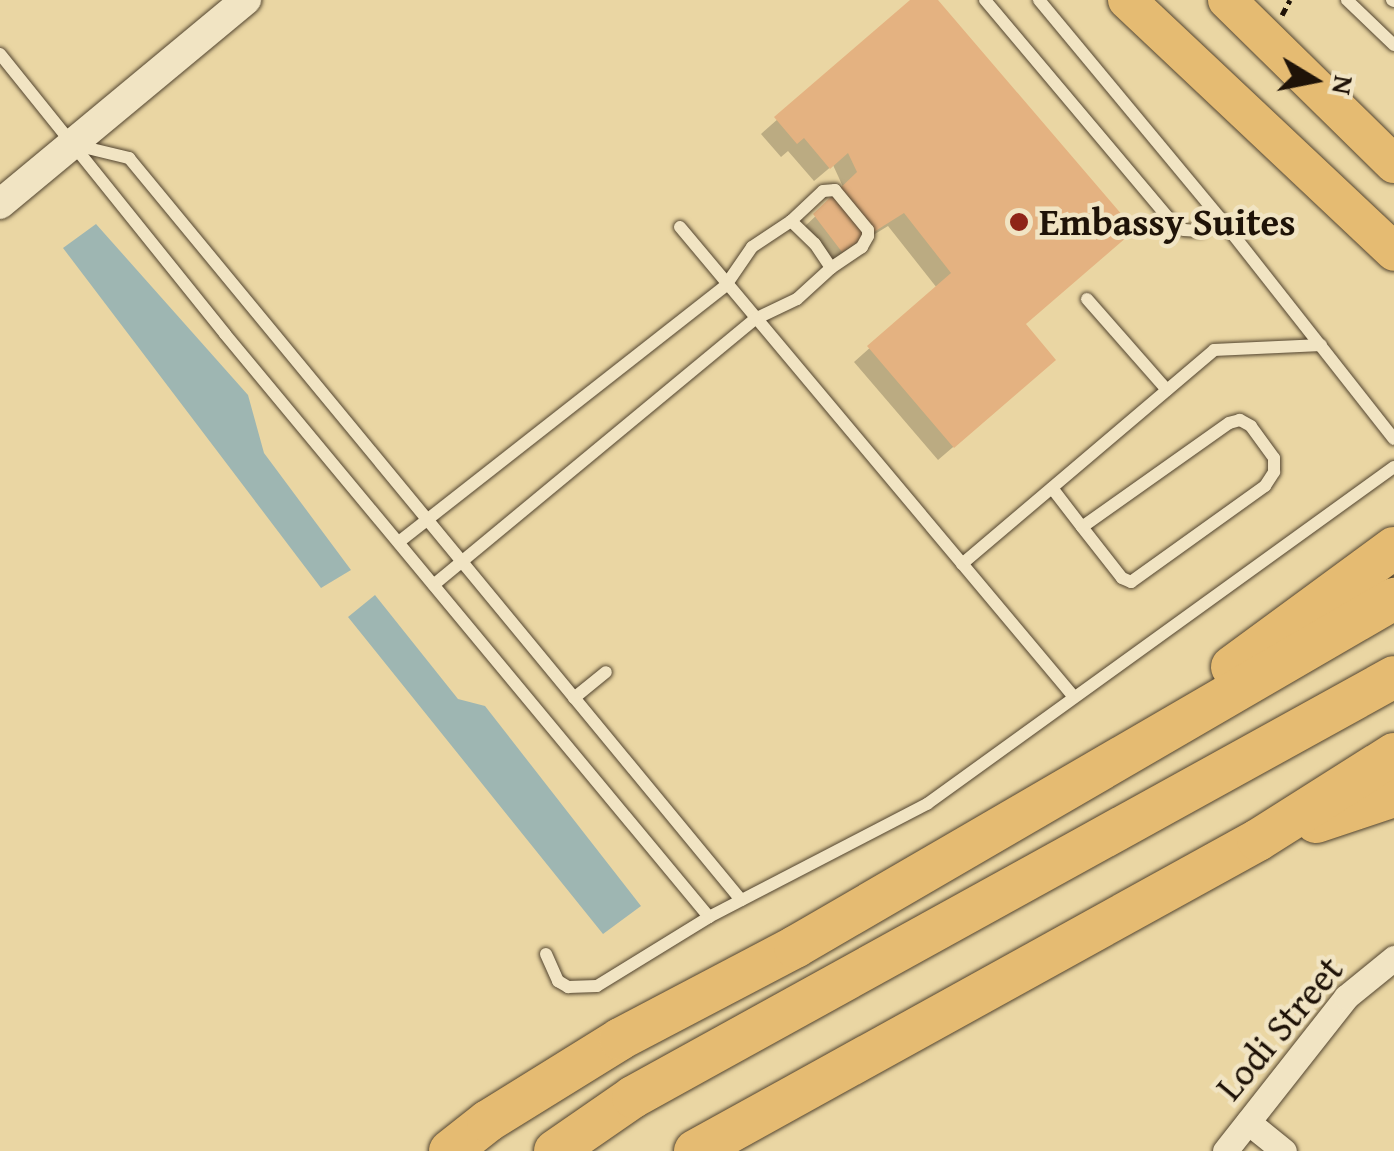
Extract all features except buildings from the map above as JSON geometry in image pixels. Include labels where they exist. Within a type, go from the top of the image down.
[{"type":"highway","points":[[1058,795],[1394,548]]},
{"type":"highway","points":[[450,1151],[488,1121],[620,1039],[796,946],[1394,599]]},
{"type":"highway","points":[[1342,706],[1394,661]]},
{"type":"highway","points":[[555,1151],[633,1097],[1394,677]]},
{"type":"highway","points":[[696,1151],[1258,840],[1394,754]]},
{"type":"highway","points":[[1258,840],[1394,796]]},
{"type":"main road","points":[[1127,0],[1394,252]]},
{"type":"main road","points":[[1226,0],[1394,164]]},
{"type":"street","points":[[0,204],[246,0]]},
{"type":"street","name":"Lodi Street","points":[[1225,1151],[1346,997],[1394,958]]},
{"type":"street","points":[[1248,1122],[1284,1151]]},
{"type":"lane","points":[[985,0],[1170,220],[1184,230],[1200,231],[1220,218]]},
{"type":"lane","points":[[1039,0],[1220,218],[1394,439]]},
{"type":"lane","points":[[1347,0],[1394,45]]},
{"type":"lane","points":[[0,54],[709,917]]},
{"type":"lane","points":[[72,144],[129,158],[741,900]]},
{"type":"lane","points":[[400,541],[726,285],[752,247],[790,222],[823,191],[835,190],[868,230],[862,247],[797,299],[755,319],[434,584]]},
{"type":"lane","points":[[790,222],[815,244],[831,268]]},
{"type":"lane","points":[[680,227],[1074,697]]},
{"type":"lane","points":[[1086,298],[1166,390]]},
{"type":"lane","points":[[962,564],[1214,350],[1320,345]]},
{"type":"lane","points":[[1052,488],[1082,527],[1122,578],[1132,582],[1141,580],[1265,486],[1274,472],[1274,458],[1251,426],[1240,420],[1229,423],[1082,527]]},
{"type":"lane","points":[[546,954],[558,981],[580,990],[634,965],[709,917],[926,804],[1394,467]]},
{"type":"lane","points":[[574,698],[606,672]]},
{"type":"path","points":[[1281,17],[1290,0]]},
{"type":"water","points":[[96,224],[248,395],[264,453],[351,570],[321,588],[63,248]]},
{"type":"water","points":[[375,595],[458,699],[485,706],[641,906],[603,934],[348,617]]},
{"type":"place","name":"Embassy Suites","points":[[1019,222]]}]
